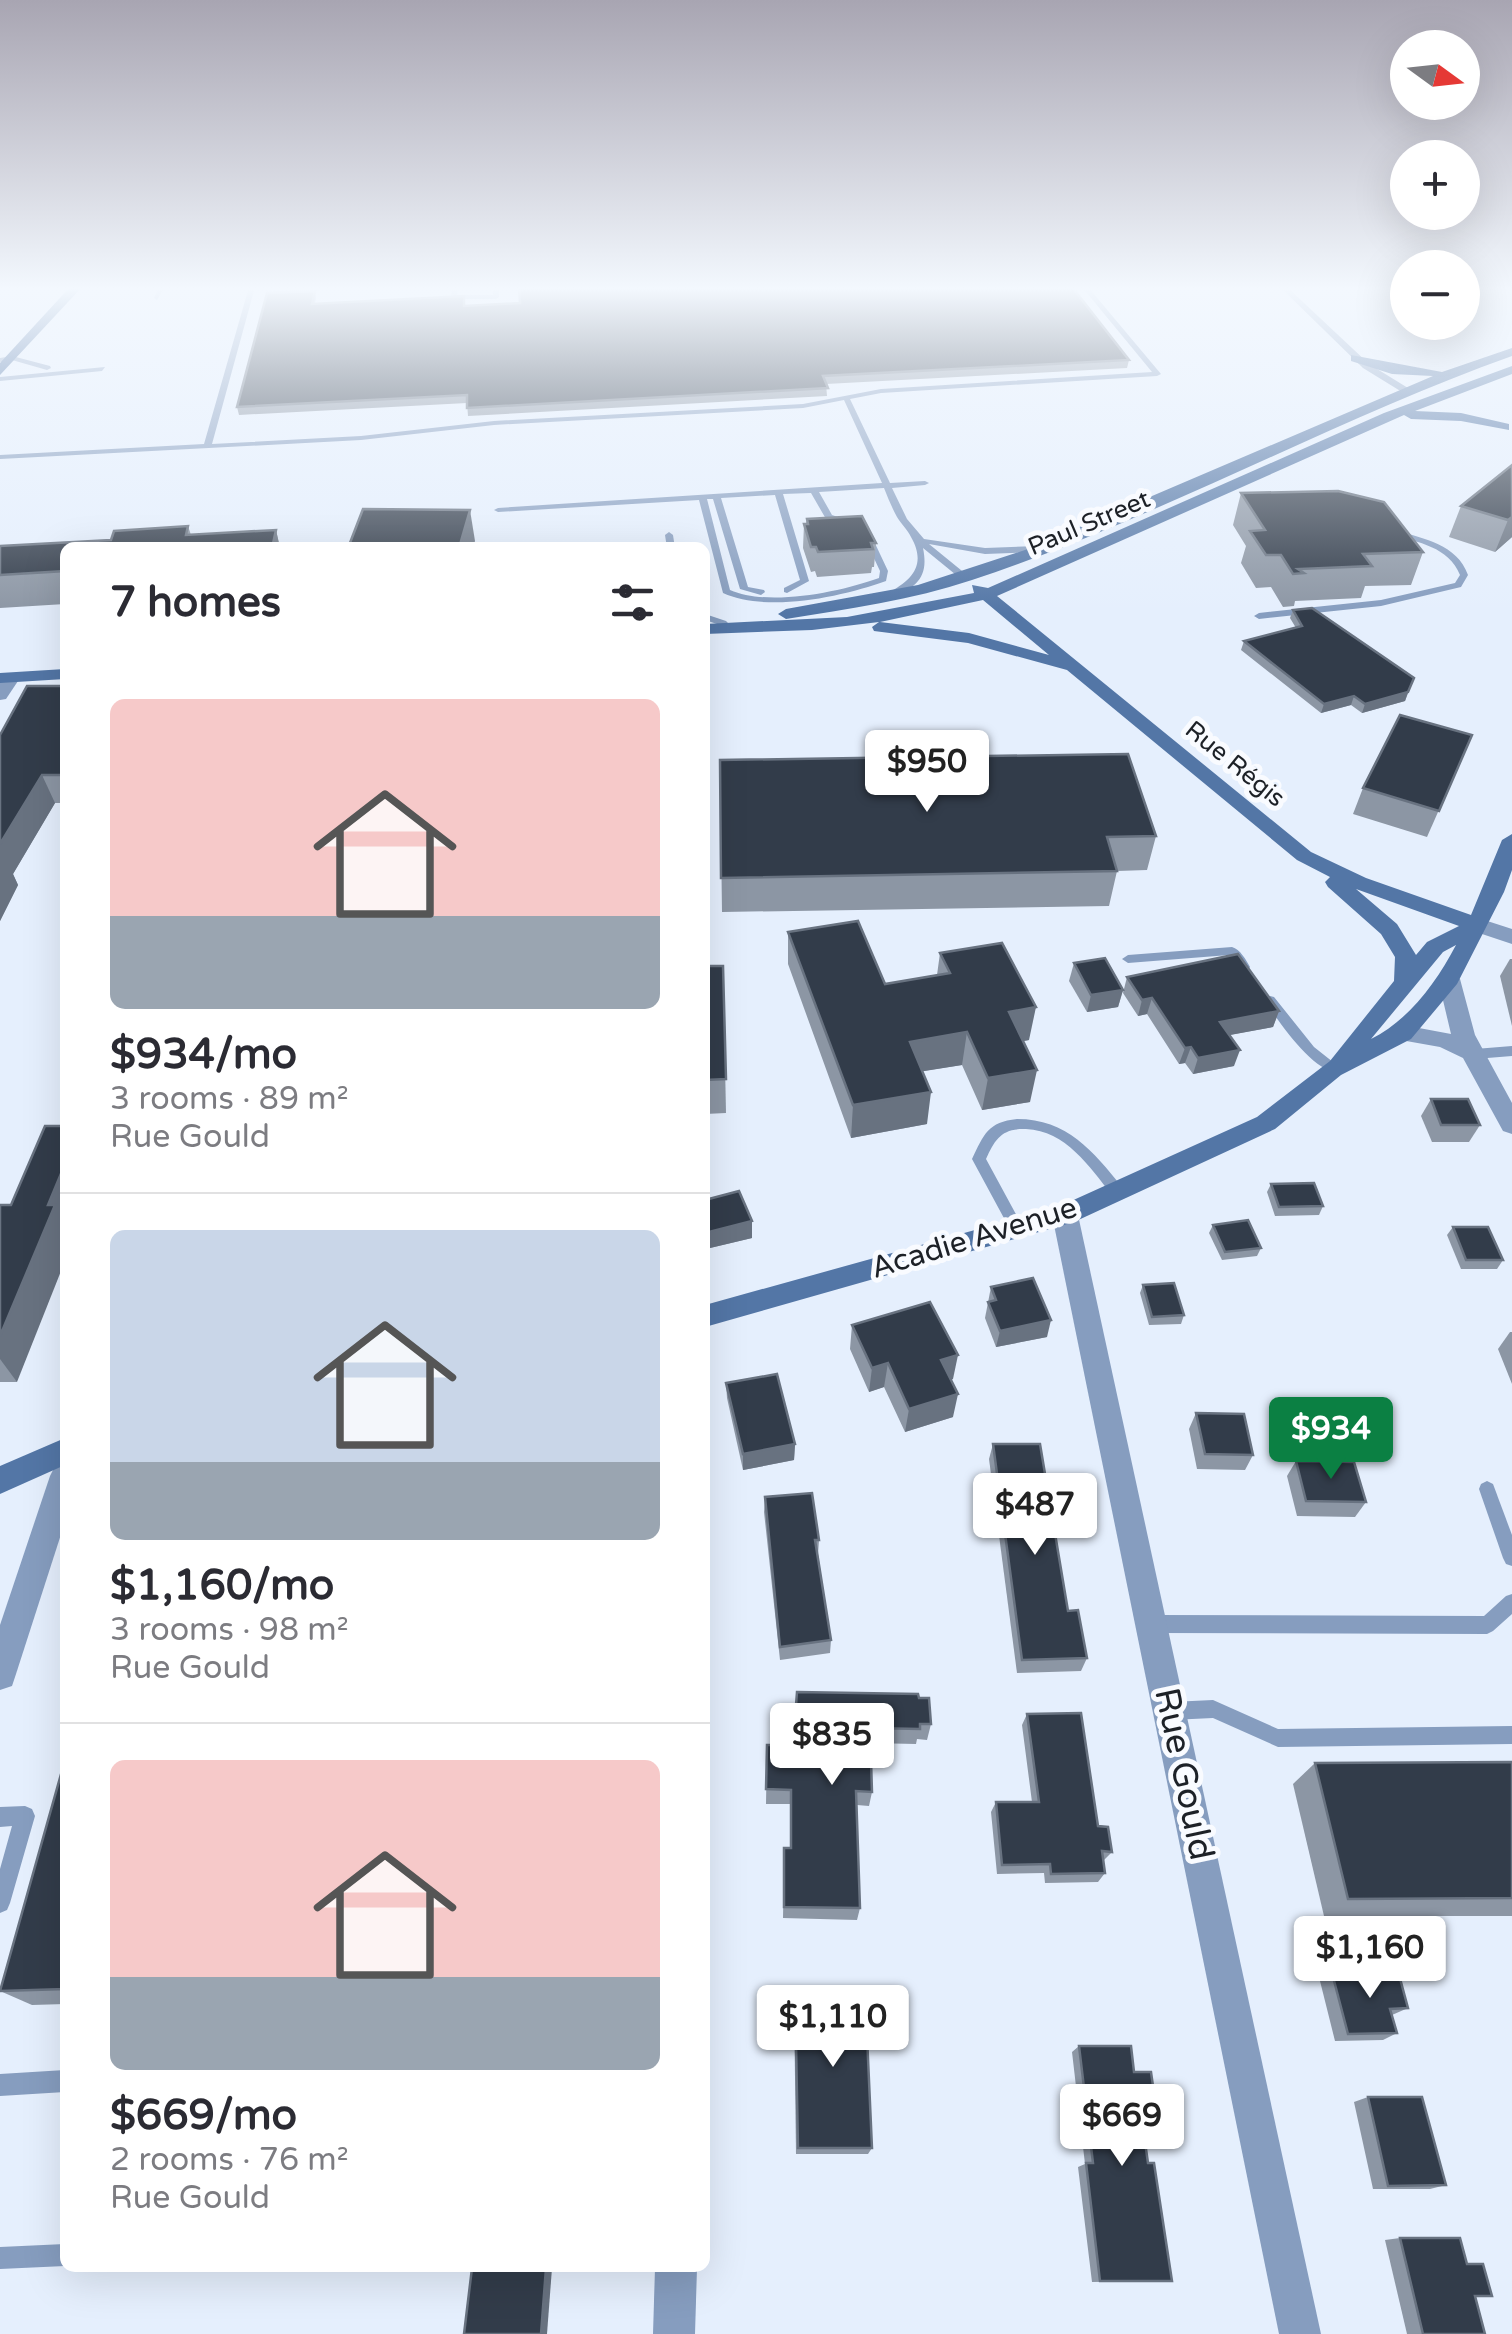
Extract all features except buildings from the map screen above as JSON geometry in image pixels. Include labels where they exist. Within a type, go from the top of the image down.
[{"type":"main road","points":[[1349,414],[1362,396]]},
{"type":"main road","points":[[1349,414],[1391,396]]},
{"type":"main road","points":[[1421,396],[1508,428]]},
{"type":"main road","name":"Paul Street","points":[[711,626],[836,626],[940,607],[986,594],[1442,396]]},
{"type":"main road","points":[[1463,396],[1508,428]]},
{"type":"main road","name":"Paul Street","points":[[711,626],[884,598],[964,577],[1038,549],[1349,414]]},
{"type":"main road","points":[[1389,416],[1437,414],[1508,428]]},
{"type":"main road","points":[[1046,569],[1028,581],[1025,602],[1075,668]]},
{"type":"main road","name":"Rue Régis","points":[[964,577],[1304,856],[1359,884],[1478,925]]},
{"type":"main road","points":[[836,626],[904,628],[969,638],[1075,668]]},
{"type":"main road","points":[[5,678],[60,674]]},
{"type":"main road","points":[[1478,925],[1512,840]]},
{"type":"main road","points":[[1304,856],[1389,929],[1406,957],[1404,983]]},
{"type":"main road","name":"Acadie Avenue","points":[[710,1315],[1065,1215],[1266,1123],[1333,1070],[1403,1033],[1449,979],[1478,925]]},
{"type":"main road","name":"Acadie Avenue","points":[[1333,1070],[1436,948],[1478,925]]},
{"type":"main road","points":[[0,1480],[60,1454]]},
{"type":"street","points":[[0,695],[5,678]]},
{"type":"street","points":[[1478,925],[1512,937]]},
{"type":"street","points":[[1449,979],[1454,1015],[1512,1125]]},
{"type":"street","points":[[1403,1033],[1445,1040],[1476,1054]]},
{"type":"street","name":"Rue Gould","points":[[1065,1215],[1300,2334]]},
{"type":"street","points":[[0,1674],[60,1491]]},
{"type":"street","points":[[674,2334],[676,2272]]},
{"type":"lane","points":[[207,446],[221,396]]},
{"type":"lane","points":[[0,457],[207,446],[862,396]]},
{"type":"lane","points":[[847,400],[884,486],[917,538],[924,564],[918,577],[884,598]]},
{"type":"lane","points":[[498,510],[925,483]]},
{"type":"lane","points":[[702,496],[726,590],[732,596],[748,600],[795,596],[883,579],[884,570],[866,532],[829,517],[814,490]]},
{"type":"lane","points":[[716,496],[744,589],[780,592],[796,589],[805,582],[778,492]]},
{"type":"lane","points":[[1259,616],[1414,596],[1458,585],[1464,576],[1462,565],[1452,554],[1379,528]]},
{"type":"lane","points":[[669,535],[670,542]]},
{"type":"lane","points":[[917,538],[985,551],[1038,549]]},
{"type":"lane","points":[[917,538],[964,577]]},
{"type":"lane","points":[[1128,959],[1232,951],[1254,980]]},
{"type":"lane","points":[[1265,994],[1309,1050],[1333,1070]]},
{"type":"lane","points":[[1476,1054],[1512,1051]]},
{"type":"lane","points":[[1017,1229],[979,1159],[994,1132],[1011,1124],[1056,1130],[1080,1144],[1117,1190]]},
{"type":"lane","points":[[1487,1489],[1512,1558]]},
{"type":"lane","points":[[1152,1624],[1487,1625],[1512,1603]]},
{"type":"lane","points":[[1170,1711],[1212,1709],[1278,1738],[1512,1735]]},
{"type":"lane","points":[[0,1817],[25,1816],[0,1904]]},
{"type":"lane","points":[[0,2085],[60,2081]]},
{"type":"lane","points":[[0,2258],[60,2255]]}]
